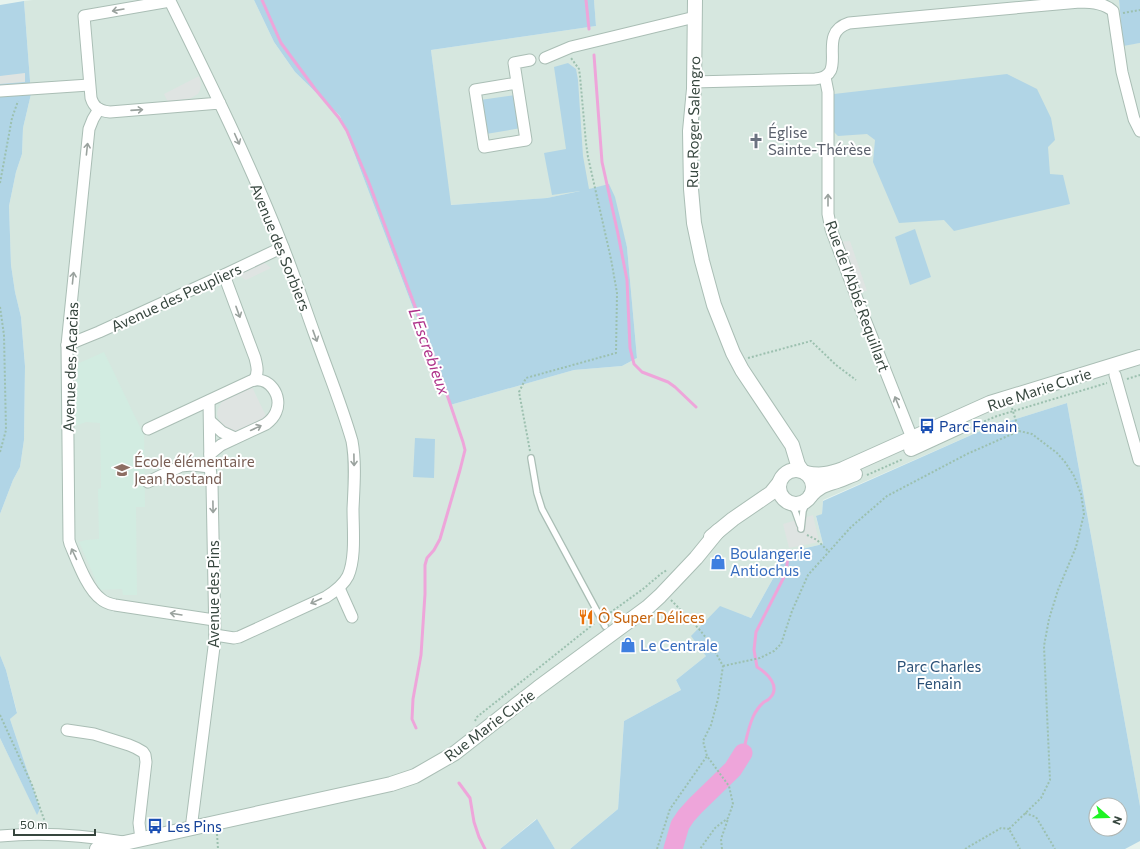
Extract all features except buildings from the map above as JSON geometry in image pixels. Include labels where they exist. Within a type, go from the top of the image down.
[{"type":"street","name":"Rue Roger Salengro","points":[[695,0],[694,82],[690,131],[691,200],[702,261],[711,295],[727,338],[738,362],[793,448],[798,465],[804,472]]},
{"type":"street","name":"Avenue des Sorbiers","points":[[90,85],[84,16],[170,1],[233,130],[283,247],[350,433],[354,458],[352,560],[348,576],[339,588],[326,597],[239,637],[234,638],[215,635]]},
{"type":"street","points":[[694,82],[815,79],[825,77],[832,66],[832,44],[835,33],[838,28],[849,23],[1080,2],[1101,4],[1110,8],[1114,14],[1119,56],[1135,103],[1134,119],[1140,131]]},
{"type":"street","points":[[545,58],[576,45],[695,17]]},
{"type":"street","points":[[517,83],[475,90],[484,147],[526,140],[514,63],[530,60]]},
{"type":"street","name":"Rue de l'Abbé Requillart","points":[[825,77],[828,92],[828,214],[830,224],[862,312],[912,438]]},
{"type":"street","points":[[0,91],[90,85],[92,103],[99,110],[110,112],[220,103]]},
{"type":"street","name":"Avenue des Acacias","points":[[99,110],[89,129],[67,344],[68,535],[70,544],[87,582],[95,594],[105,602],[109,604],[214,620]]},
{"type":"street","name":"Avenue des Peupliers","points":[[67,344],[99,332],[283,247]]},
{"type":"street","points":[[224,275],[255,358],[258,371],[254,380]]},
{"type":"street","name":"Rue Marie Curie","points":[[804,472],[820,475],[843,469],[998,400],[1140,357]]},
{"type":"street","name":"Rue Marie Curie","points":[[809,498],[824,485],[846,478],[994,412],[1116,378],[1140,368]]},
{"type":"street","points":[[1116,378],[1139,460]]},
{"type":"street","points":[[148,429],[254,380],[260,380],[272,387],[276,391],[278,402],[274,417],[266,424],[220,445],[210,454]]},
{"type":"street","points":[[209,401],[210,421],[222,432],[235,438]]},
{"type":"street","name":"Avenue des Pins","points":[[191,829],[215,644],[210,421]]},
{"type":"street","name":"Rue Roger Salengro","points":[[782,479],[790,458],[790,446],[787,439]]},
{"type":"street","points":[[148,482],[182,466],[210,467]]},
{"type":"street","points":[[792,470],[804,472],[810,477],[812,482],[813,490],[809,498],[799,504],[788,502],[780,495],[779,489],[782,479],[792,470]]},
{"type":"street","name":"Rue Marie Curie","points":[[439,762],[450,750],[472,731],[603,622],[649,593],[718,531],[771,493],[782,479]]},
{"type":"street","name":"Rue Marie Curie","points":[[753,506],[769,501],[788,502]]},
{"type":"street","name":"Rue Marie Curie","points":[[439,762],[458,751],[538,688],[652,604],[696,558],[718,531]]},
{"type":"street","points":[[339,588],[352,617]]},
{"type":"street","points":[[67,730],[94,734],[122,742],[136,748],[145,755],[146,762],[139,823],[135,841]]},
{"type":"street","points":[[97,849],[399,782],[424,771],[439,762]]},
{"type":"street","points":[[0,836],[50,835],[135,841]]},
{"type":"lane","points":[[532,458],[537,493],[542,509],[603,622]]},
{"type":"lane","points":[[788,502],[795,511],[801,529],[803,511],[809,498]]},
{"type":"path","points":[[1114,14],[1140,10]]},
{"type":"path","points":[[532,458],[519,392],[526,378],[616,353],[617,293],[611,259],[588,157],[579,69],[565,49]]},
{"type":"path","points":[[0,183],[12,118],[19,98],[19,90]]},
{"type":"path","points":[[0,307],[4,335],[6,430],[0,452]]},
{"type":"path","points":[[738,362],[811,341],[836,365],[856,380]]},
{"type":"path","points":[[1018,431],[1013,411],[1116,378]]},
{"type":"path","points":[[723,666],[760,658],[774,651],[781,644],[792,611],[808,575],[851,527],[887,496],[967,454],[1018,431],[1032,434],[1057,453],[1065,462],[1074,476],[1081,494],[1084,514],[1076,547],[1058,590],[1049,619],[1044,646],[1050,780],[1041,798],[1009,829]]},
{"type":"path","points":[[802,533],[817,540],[829,552]]},
{"type":"path","points":[[472,731],[476,716],[603,622],[662,572],[676,568]]},
{"type":"path","points":[[669,597],[711,644],[723,666],[718,699],[710,725],[703,741],[707,756],[729,786],[733,804],[721,839],[722,849]]},
{"type":"path","points":[[0,715],[32,785],[50,835]]},
{"type":"path","points":[[657,849],[670,809],[707,756]]},
{"type":"path","points":[[1025,813],[1036,817],[1055,849]]},
{"type":"path","points":[[700,849],[715,828],[728,818]]},
{"type":"path","points":[[965,849],[1001,828],[1009,829]]},
{"type":"path","points":[[1009,829],[1020,849]]},
{"type":"shaded area","points":[[254,0],[274,42],[295,72],[340,116],[450,405],[574,370],[622,366],[637,358],[627,247],[609,185],[547,198],[450,205],[431,50],[596,26],[594,0],[1119,0],[1123,45],[1140,43],[1140,806],[1067,403],[987,428],[823,500],[822,514],[816,517],[823,544],[789,552],[751,618],[743,615],[706,656],[676,680],[681,690],[624,721],[618,809],[570,849],[555,849],[536,819],[500,849],[0,849],[0,738],[37,814],[40,809],[10,719],[17,712],[6,670],[0,655],[0,514],[13,480],[20,467],[24,440],[25,365],[21,317],[11,265],[9,206],[16,172],[22,154],[23,128],[31,94],[24,1]]},
{"type":"shaded area","points":[[25,73],[25,82],[0,84],[0,76]]},
{"type":"shaded area","points":[[199,76],[201,84],[198,94],[191,98],[168,102],[164,94]]},
{"type":"shaded area","points":[[850,241],[867,291],[859,291],[838,242]]},
{"type":"shaded area","points":[[262,261],[271,268],[246,280],[238,275]]},
{"type":"shaded area","name":"École élémentaire Jean Rostand","points":[[104,352],[141,429],[144,429],[145,507],[136,507],[137,595],[123,595],[122,589],[100,590],[79,542],[99,539],[98,489],[101,488],[100,423],[86,422],[75,426],[77,364]]},
{"type":"shaded area","points":[[252,387],[267,418],[237,431],[229,431],[225,429],[217,414],[223,400]]},
{"type":"shaded area","points":[[813,515],[819,542],[789,548],[783,524]]},
{"type":"green space","points":[[254,0],[594,0],[596,26],[431,50],[451,205],[547,198],[580,191],[552,195],[544,153],[566,149],[554,67],[568,63],[576,69],[583,156],[589,189],[609,184],[615,197],[627,247],[637,358],[622,366],[574,370],[450,405],[340,116],[295,72],[274,42]]},
{"type":"green space","points":[[1119,0],[1140,0],[1140,43],[1123,46]]},
{"type":"green space","points":[[24,1],[31,94],[23,128],[22,154],[16,172],[9,206],[11,265],[21,317],[25,366],[24,440],[20,467],[13,480],[0,514],[0,5]]},
{"type":"green space","points":[[1007,74],[1037,89],[1051,118],[1055,140],[1048,147],[1050,174],[1063,175],[1070,204],[954,231],[944,220],[899,223],[873,162],[875,140],[867,134],[838,136],[832,130],[834,94]]},
{"type":"green space","points":[[516,95],[521,128],[486,134],[480,100]]},
{"type":"green space","points":[[915,229],[931,277],[910,285],[895,237]]},
{"type":"green space","name":"Parc Charles Fenain","points":[[1067,403],[1140,806],[1140,841],[1125,849],[570,849],[618,809],[624,721],[681,690],[676,680],[706,656],[691,636],[720,606],[751,618],[789,552],[823,544],[816,516],[822,514],[823,501],[987,428]]},
{"type":"green space","points":[[415,438],[435,439],[434,478],[413,477]]},
{"type":"green space","points":[[0,655],[6,670],[17,713],[10,719],[40,809],[37,815],[0,738]]},
{"type":"green space","points":[[537,819],[555,849],[500,849]]},
{"type":"waterway","name":"L'Escrebieux","points":[[262,0],[281,43],[315,89],[339,118],[347,131],[369,183],[438,368],[465,450],[440,539],[434,550],[427,558],[425,565],[425,594],[421,655],[413,699],[412,719],[416,728]]},
{"type":"waterway","name":"L'Escrebieux","points":[[586,0],[589,29]]},
{"type":"waterway","name":"L'Escrebieux","points":[[594,55],[602,162],[627,280],[630,348],[634,364],[642,372],[668,382],[696,407]]},
{"type":"waterway","name":"L'Escrebieux","points":[[743,753],[751,721],[761,705],[773,694],[774,690],[772,681],[757,667],[754,650],[756,632],[786,573],[788,556]]},
{"type":"waterway","name":"L'Escrebieux","points":[[673,849],[680,825],[686,816],[733,769],[743,753]]},
{"type":"waterway","name":"L'Escrebieux","points":[[459,783],[470,798],[474,822],[485,849]]},
{"type":"place","name":"Église Sainte-Thérèse","points":[[756,141]]},
{"type":"place","name":"Parc Fenain","points":[[927,426]]},
{"type":"place","name":"École élémentaire Jean Rostand","points":[[122,470]]},
{"type":"place","name":"Boulangerie Antiochus","points":[[718,562]]},
{"type":"place","name":"Ô Super Délices","points":[[586,617]]},
{"type":"place","name":"Le Centrale","points":[[628,645]]},
{"type":"place","name":"Les Pins","points":[[155,826]]}]
